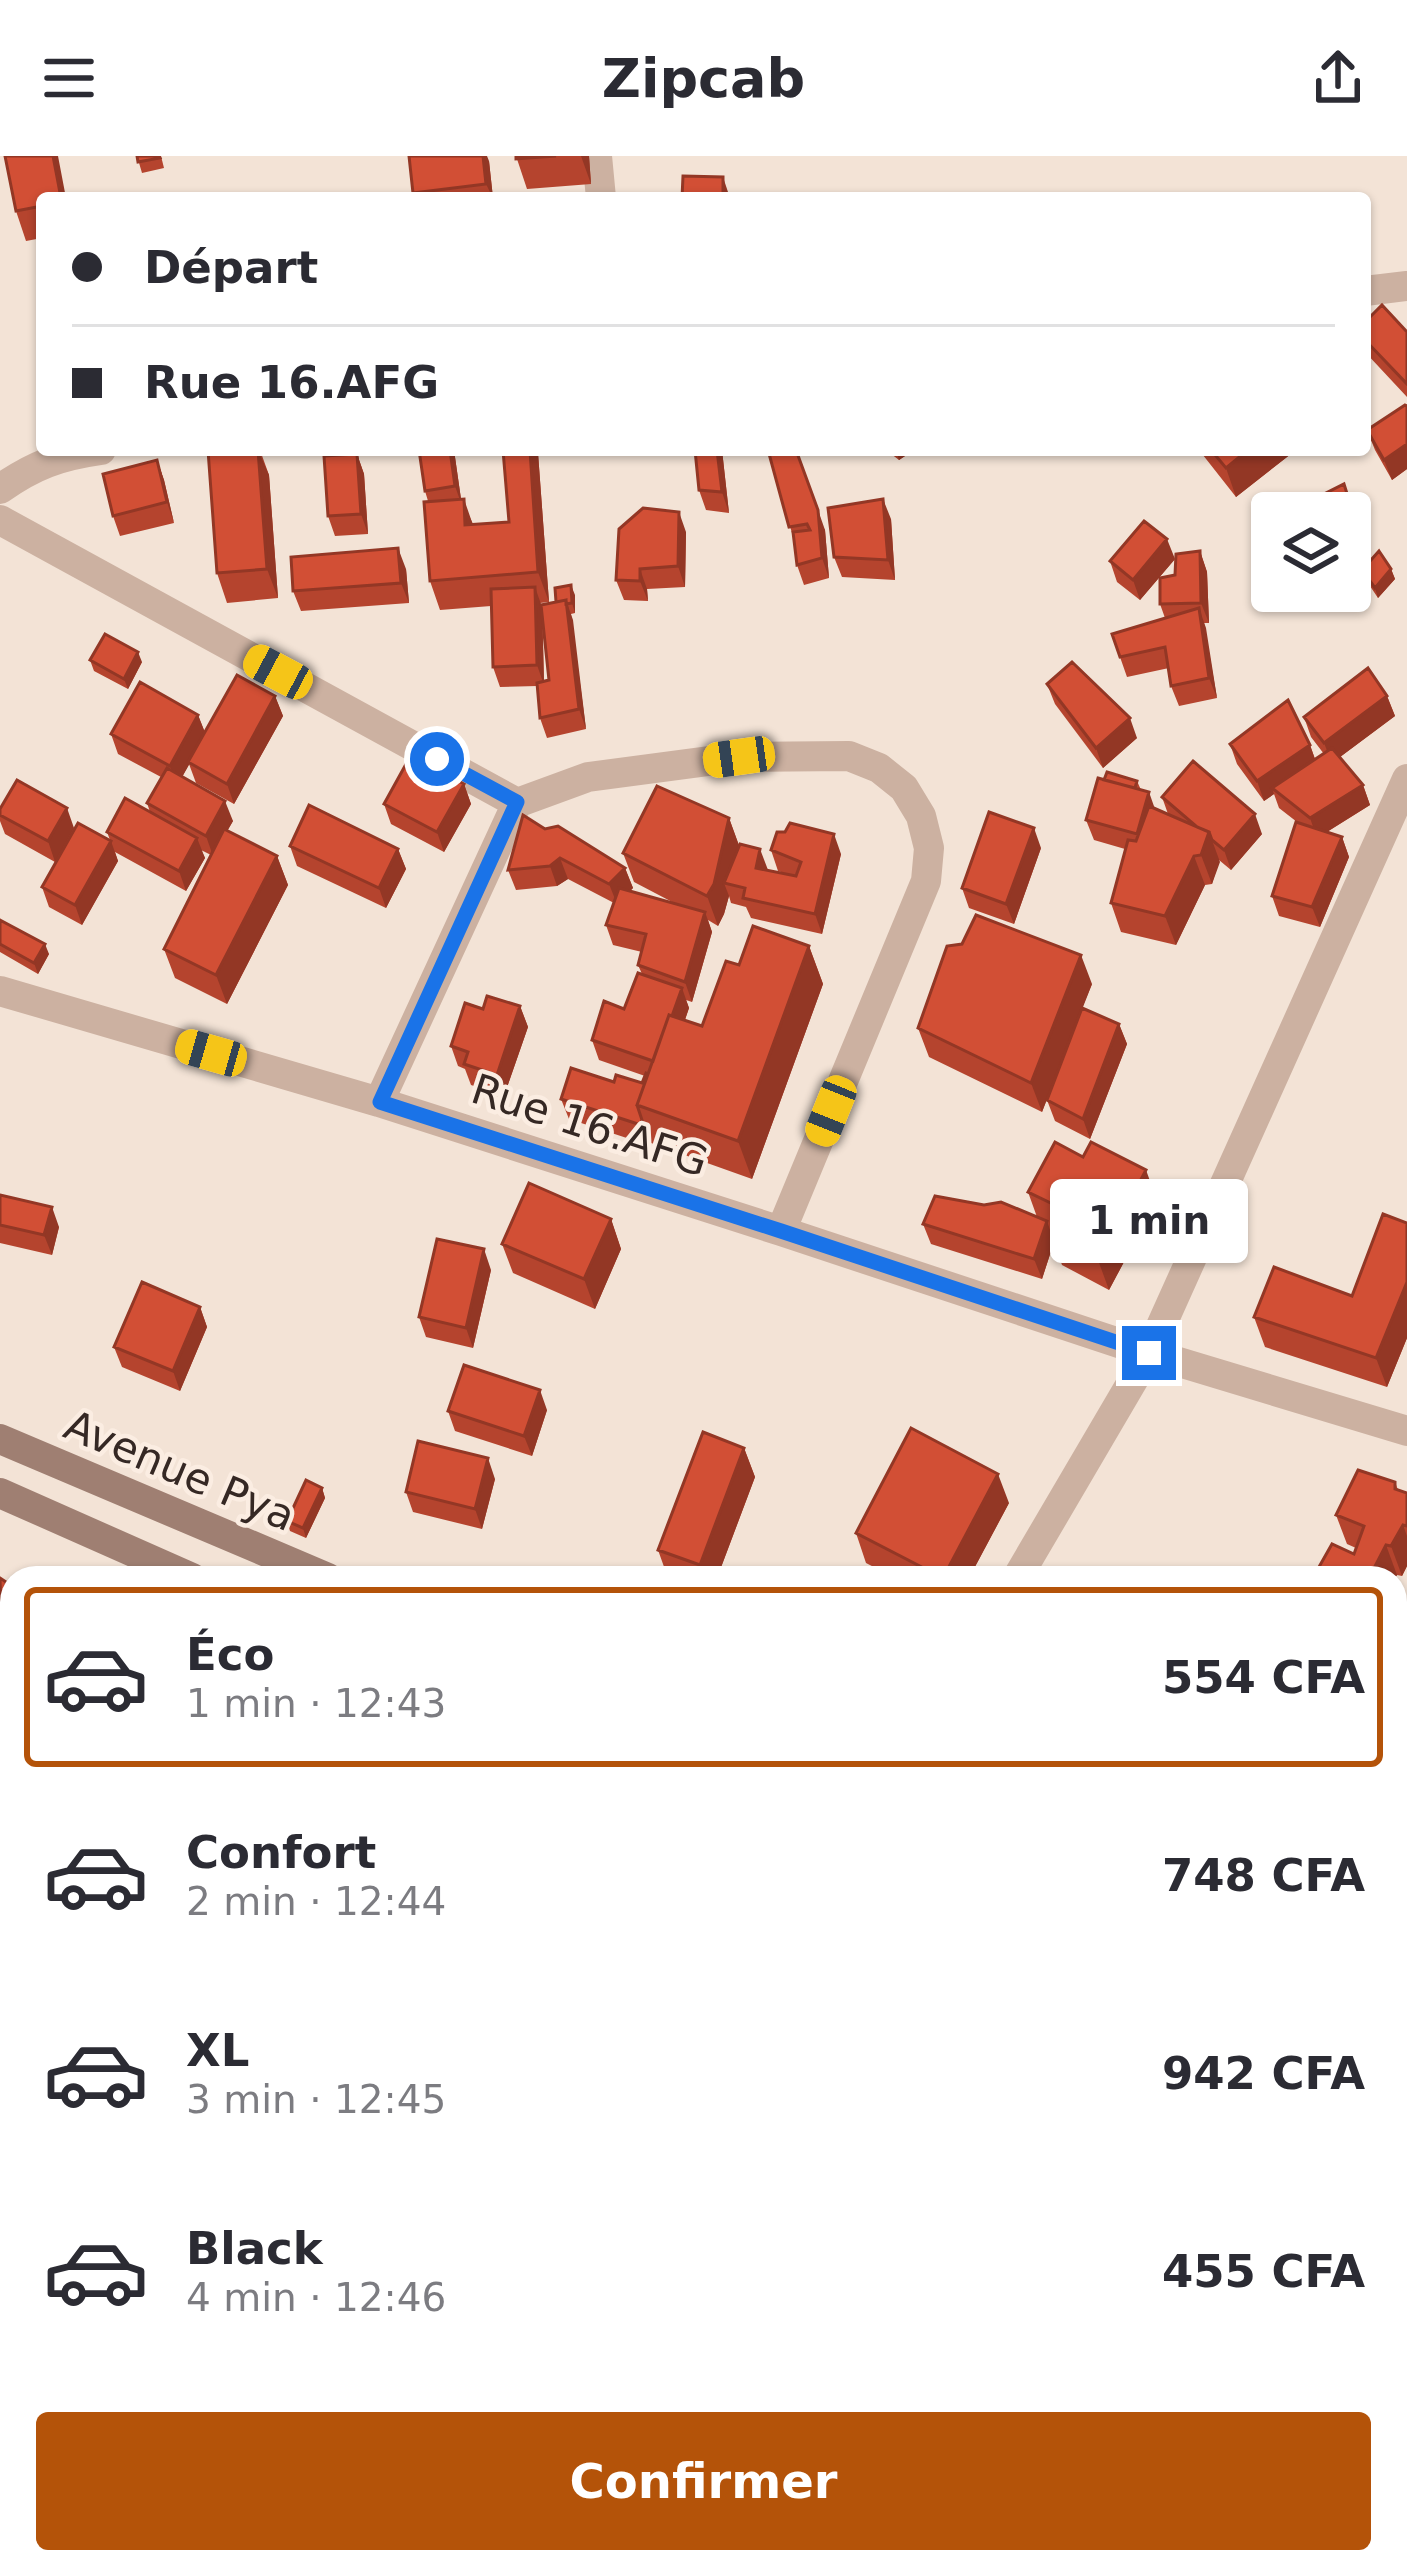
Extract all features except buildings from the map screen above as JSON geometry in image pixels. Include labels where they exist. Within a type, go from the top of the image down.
[{"type":"main road","name":"Avenue Pya","points":[[0,1439],[258,1565]]},
{"type":"main road","points":[[0,1493],[165,1566]]},
{"type":"street","points":[[597,156],[600,192]]},
{"type":"street","points":[[1371,290],[1407,286]]},
{"type":"street","points":[[0,489],[29,468],[68,456]]},
{"type":"street","points":[[0,520],[517,802]]},
{"type":"street","points":[[380,1102],[517,802],[588,777],[739,757],[848,756],[879,768],[904,788],[921,816],[929,848],[926,880],[781,1231]]},
{"type":"street","points":[[1024,1566],[1149,1353],[1407,779]]},
{"type":"street","name":"Rue 16.AFG","points":[[0,992],[380,1102],[1149,1353],[1407,1431]]},
{"type":"route","points":[[437,759],[517,802],[380,1102],[1149,1353]]}]
